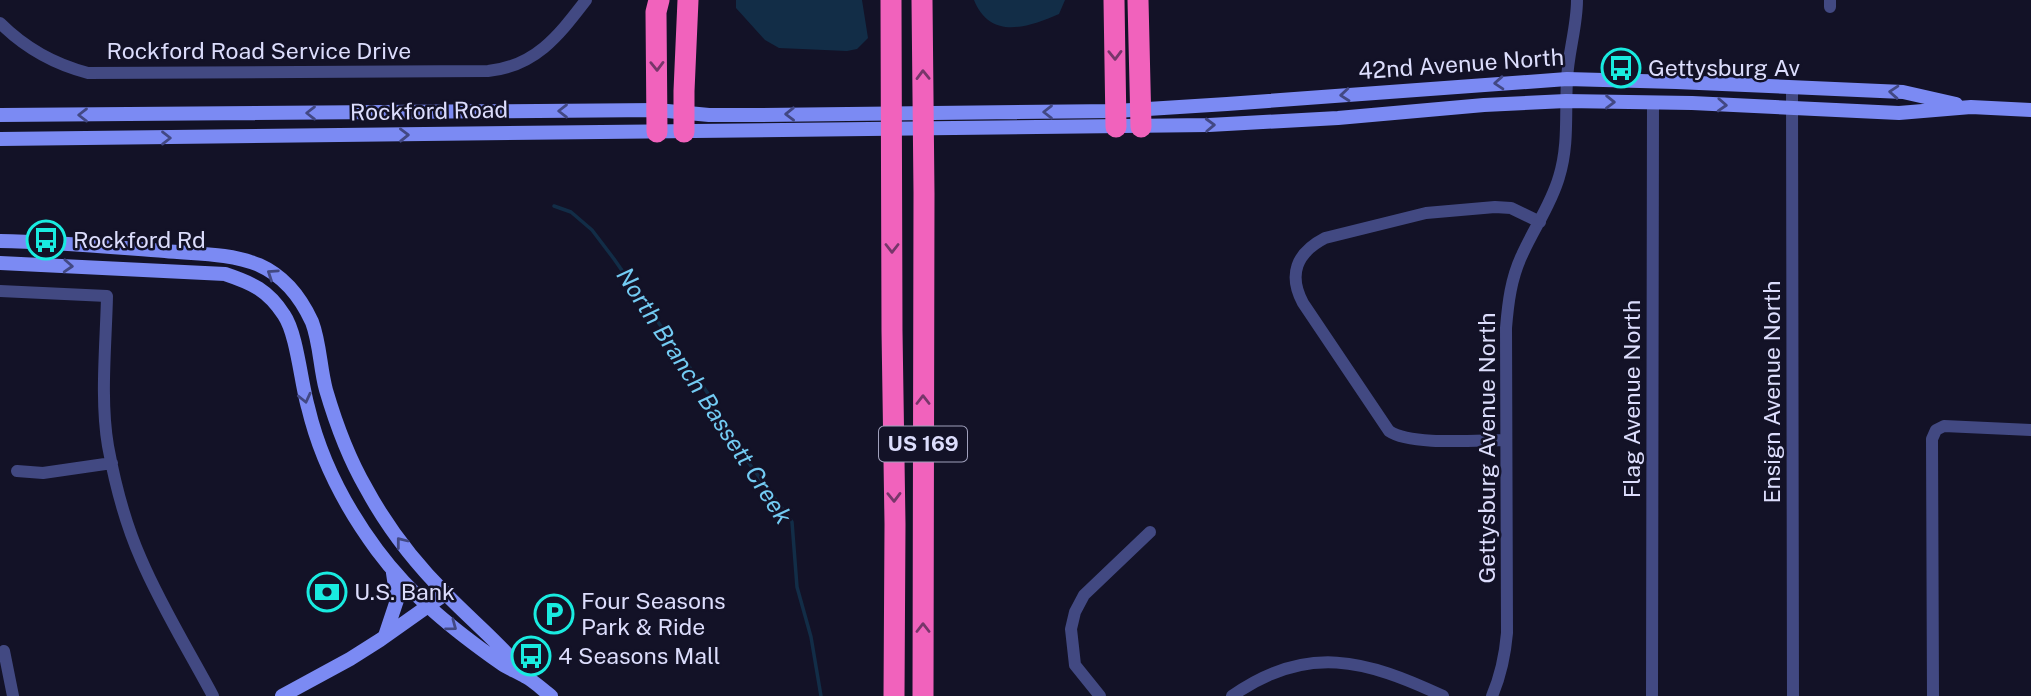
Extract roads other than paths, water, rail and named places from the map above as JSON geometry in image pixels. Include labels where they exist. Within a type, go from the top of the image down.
[{"type":"highway","points":[[657,121],[656,12],[659,0]]},
{"type":"highway","points":[[684,122],[688,0]]},
{"type":"highway","points":[[881,0],[891,43]]},
{"type":"highway","name":"US 169","points":[[891,0],[894,696]]},
{"type":"highway","points":[[1114,0],[1116,119]]},
{"type":"highway","points":[[1138,0],[1141,118]]},
{"type":"highway","name":"US 169","points":[[923,696],[924,4]]},
{"type":"main road","name":"42nd Avenue North","points":[[859,129],[952,129],[1141,118],[1567,79],[1903,92],[1971,107]]},
{"type":"main road","name":"42nd Avenue North","points":[[1141,118],[1246,124],[1566,101],[1653,102],[1899,113],[1971,107],[2031,110]]},
{"type":"main road","name":"42nd Avenue North","points":[[858,113],[952,112],[1116,119]]},
{"type":"main road","name":"Rockford Road","points":[[0,139],[684,122],[720,115],[858,113]]},
{"type":"main road","name":"Rockford Road","points":[[0,115],[657,121],[859,129]]},
{"type":"main road","points":[[0,241],[227,256],[259,265],[276,275],[304,307],[313,326],[326,388],[345,446],[385,520],[445,594],[510,656],[527,677]]},
{"type":"main road","points":[[0,263],[225,274],[250,282],[268,296],[285,315],[292,331],[308,411],[332,474],[377,550],[427,607],[505,666],[527,677],[551,696]]},
{"type":"main road","points":[[385,636],[397,600],[392,568]]},
{"type":"main road","points":[[282,696],[337,667],[445,594]]},
{"type":"street","name":"Rockford Road Service Drive","points":[[0,23],[36,52],[59,64],[88,73],[488,71],[499,70],[531,58],[544,50],[586,0]]},
{"type":"street","name":"Gettysburg Avenue North","points":[[1492,696],[1501,674],[1507,633],[1508,304],[1521,256],[1540,222],[1560,176],[1565,153],[1567,79],[1577,0]]},
{"type":"street","name":"Ensign Avenue North","points":[[1792,87],[1793,696]]},
{"type":"street","name":"Flag Avenue North","points":[[1652,696],[1653,102]]},
{"type":"street","points":[[1506,440],[1413,439],[1397,436],[1382,423],[1311,314],[1297,290],[1295,278],[1304,253],[1325,238],[1426,213],[1495,206],[1511,208],[1540,222]]},
{"type":"street","points":[[0,291],[107,296],[105,410],[108,445],[127,523],[141,559],[214,696]]},
{"type":"street","points":[[1933,696],[1932,439],[1937,430],[1944,426],[2031,430]]},
{"type":"street","points":[[17,471],[43,473],[112,463]]},
{"type":"street","points":[[1100,696],[1075,665],[1071,629],[1075,612],[1084,595],[1150,532]]},
{"type":"street","points":[[4,651],[13,696]]},
{"type":"street","points":[[1231,696],[1265,676],[1290,667],[1315,663],[1366,666],[1443,696]]},
{"type":"water","points":[[736,0],[862,0],[868,38],[857,49],[847,51],[779,48],[765,40],[736,8]]},
{"type":"water","points":[[974,0],[1065,0],[1059,14],[1034,23],[1010,27],[999,26],[990,21],[981,13]]},
{"type":"waterway","name":"North Branch Bassett Creek","points":[[554,206],[571,212],[592,230],[614,259],[709,395],[725,428],[743,455],[792,522],[797,587],[811,637],[821,696]]},
{"type":"place","name":"Gettysburg Av","points":[[1621,68]]},
{"type":"place","name":"Rockford Rd","points":[[46,240]]},
{"type":"place","name":"U.S. Bank","points":[[327,592]]},
{"type":"place","name":"Four Seasons Park & Ride","points":[[554,614]]},
{"type":"place","name":"4 Seasons Mall","points":[[531,656]]}]
